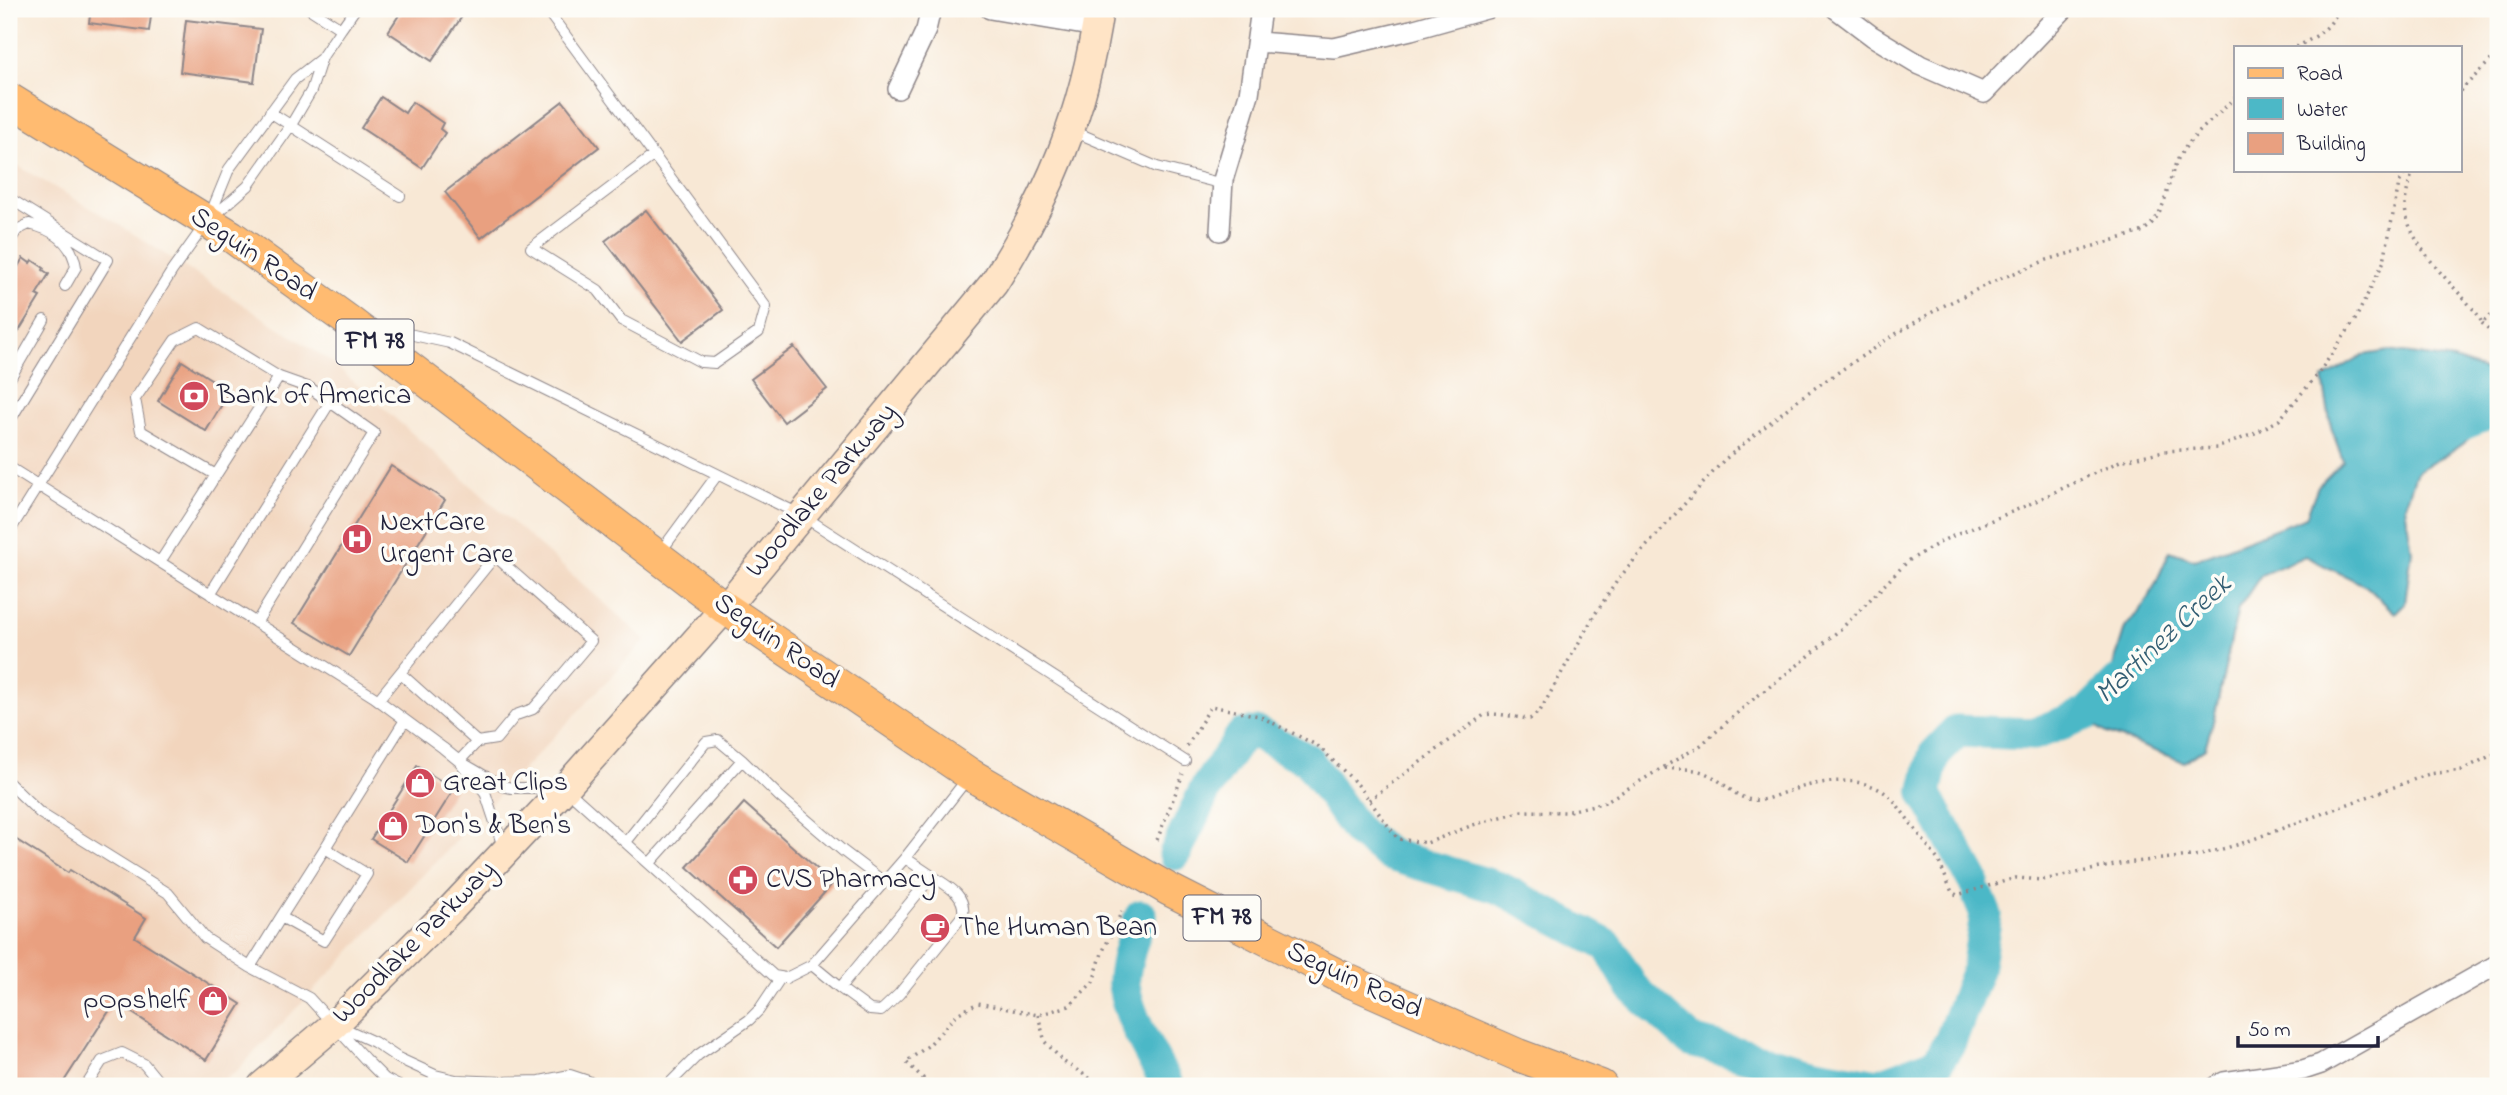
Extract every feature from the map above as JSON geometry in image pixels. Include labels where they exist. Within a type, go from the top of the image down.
[{"type":"main road","name":"Seguin Road","points":[[9,99],[231,236],[347,320],[725,608],[971,775],[1168,889],[1347,981],[1518,1055],[1601,1086]]},
{"type":"street","points":[[898,89],[926,30],[931,9]]},
{"type":"street","points":[[990,9],[1098,18]]},
{"type":"street","points":[[1220,231],[1223,184],[1249,94],[1261,9]]},
{"type":"street","points":[[1258,42],[1334,48],[1486,9]]},
{"type":"street","points":[[1836,9],[1872,36],[1920,65],[1983,93],[2064,9]]},
{"type":"street","name":"Woodlake Parkway","points":[[262,1086],[335,1024],[452,908],[565,789],[803,516],[993,283],[1025,233],[1051,181],[1085,84],[1098,18]]},
{"type":"street","points":[[2216,1086],[2224,1082],[2303,1070],[2320,1064],[2498,964]]},
{"type":"lane","points":[[310,9],[341,29]]},
{"type":"lane","points":[[207,222],[248,186],[291,125],[311,90],[322,58],[355,9]]},
{"type":"lane","points":[[546,9],[654,155],[766,307],[759,332],[715,363],[701,362],[621,320],[598,290],[531,248],[654,155]]},
{"type":"lane","points":[[9,532],[172,271],[207,222],[229,169],[295,79],[322,58]]},
{"type":"lane","points":[[270,112],[400,196]]},
{"type":"lane","points":[[1071,130],[1157,167],[1223,184]]},
{"type":"lane","points":[[9,198],[108,260],[10,415]]},
{"type":"lane","points":[[9,242],[17,230],[29,224],[51,231],[63,240],[70,247],[76,267],[65,286]]},
{"type":"lane","points":[[9,380],[44,320]]},
{"type":"lane","points":[[347,320],[450,343],[803,516],[1185,761]]},
{"type":"lane","points":[[216,475],[141,431],[135,399],[175,340],[199,328],[279,377],[310,388],[374,433],[256,623]]},
{"type":"lane","points":[[160,562],[279,377]]},
{"type":"lane","points":[[211,594],[330,402]]},
{"type":"lane","points":[[9,467],[378,700],[459,761],[502,786],[565,789],[774,976],[786,978],[812,965],[905,858],[971,775]]},
{"type":"lane","points":[[657,556],[717,475]]},
{"type":"lane","points":[[378,700],[495,556],[591,641],[533,709],[516,715],[496,739],[477,742],[459,761]]},
{"type":"lane","points":[[400,673],[477,742]]},
{"type":"lane","points":[[250,967],[405,720]]},
{"type":"lane","points":[[626,842],[706,742],[718,740],[822,833],[884,882]]},
{"type":"lane","points":[[650,863],[742,760]]},
{"type":"lane","points":[[459,761],[485,792],[505,852]]},
{"type":"lane","points":[[9,783],[40,813],[168,893],[205,938],[250,967],[309,998],[385,1079],[399,1086]]},
{"type":"lane","points":[[281,917],[324,941],[367,874],[325,848]]},
{"type":"lane","points":[[812,965],[870,1010],[881,1011],[899,994],[963,915],[964,907],[960,897],[905,858]]},
{"type":"lane","points":[[840,988],[932,876]]},
{"type":"lane","points":[[667,1086],[698,1055],[749,1020],[759,1010],[780,977]]},
{"type":"lane","points":[[335,1024],[435,1075],[456,1080],[502,1082],[540,1081],[570,1075],[595,1086]]},
{"type":"lane","points":[[86,1086],[102,1061],[122,1053],[144,1064],[162,1086]]},
{"type":"lane","points":[[432,1086],[435,1075]]},
{"type":"path","points":[[2298,46],[2321,35],[2339,9]]},
{"type":"path","points":[[2462,89],[2498,54]]},
{"type":"path","points":[[1369,800],[1484,715],[1494,713],[1530,719],[1540,711],[1595,614],[1635,559],[1724,460],[1800,398],[1889,338],[1941,307],[1992,282],[2047,260],[2141,232],[2153,225],[2164,206],[2183,151],[2234,99]]},
{"type":"path","points":[[1157,840],[1182,780],[1188,742],[1211,706],[1259,716],[1318,746],[1359,785],[1398,839],[1427,843],[1473,825],[1522,811],[1566,811],[1605,802],[1701,745],[1843,627],[1908,561],[1946,539],[2021,508],[2120,461],[2164,452],[2217,448],[2279,420],[2318,374],[2355,320],[2384,261],[2399,183],[2406,172]]},
{"type":"path","points":[[2412,172],[2405,207],[2410,228],[2419,244],[2498,340]]},
{"type":"path","points":[[2482,323],[2498,310]]},
{"type":"path","points":[[1663,767],[1688,768],[1708,774],[1728,789],[1752,800],[1762,800],[1830,780],[1860,783],[1879,789],[1895,802],[1938,860],[1952,892],[1956,894],[2016,878],[2043,880],[2124,863],[2201,855],[2227,848],[2409,780],[2476,765],[2498,752]]},
{"type":"path","points":[[923,1086],[923,1079],[906,1062],[929,1045],[957,1014],[978,1003],[1038,1015],[1069,1006],[1093,982],[1102,953],[1122,911]]},
{"type":"path","points":[[1038,1015],[1045,1042],[1064,1062],[1102,1086]]},
{"type":"shaded area","points":[[9,161],[118,224],[329,360],[646,640],[235,1073],[216,1086],[9,1086]]},
{"type":"water","points":[[2389,351],[2454,360],[2498,375],[2491,409],[2473,435],[2417,471],[2405,506],[2412,551],[2405,603],[2395,613],[2366,586],[2305,556],[2261,575],[2238,609],[2205,748],[2184,762],[2107,733],[2083,719],[2111,673],[2125,628],[2149,598],[2170,551],[2195,560],[2306,517],[2318,486],[2343,461],[2331,427],[2323,379],[2363,355]]},
{"type":"building","points":[[91,9],[152,9],[149,31],[89,23]]},
{"type":"building","points":[[403,9],[467,9],[432,61],[388,32]]},
{"type":"building","points":[[186,20],[261,29],[254,82],[180,72]]},
{"type":"building","points":[[381,97],[405,113],[412,102],[443,123],[440,129],[445,133],[422,168],[361,128]]},
{"type":"building","points":[[563,101],[599,147],[481,238],[445,192]]},
{"type":"building","points":[[646,210],[723,310],[682,341],[605,241]]},
{"type":"building","points":[[23,258],[30,263],[32,260],[49,274],[36,295],[40,297],[9,347],[9,282]]},
{"type":"building","points":[[794,347],[827,389],[784,422],[751,379]]},
{"type":"building","name":"Bank of America","points":[[182,361],[230,391],[206,431],[158,401]]},
{"type":"building","points":[[391,466],[445,500],[349,656],[294,623]]},
{"type":"building","points":[[417,766],[454,789],[408,862],[371,839]]},
{"type":"building","name":"CVS Pharmacy","points":[[744,803],[833,883],[776,947],[687,867]]},
{"type":"building","points":[[9,835],[146,918],[135,937],[241,1004],[206,1060],[115,1002],[61,1086],[9,1086]]},
{"type":"waterway","name":"Martinez Creek","points":[[2445,431],[2498,410]]},
{"type":"waterway","name":"Martinez Creek","points":[[1973,880],[1925,793],[1934,755],[1957,731],[2034,734],[2086,714],[2118,682]]},
{"type":"waterway","name":"Martinez Creek","points":[[1175,854],[1206,788],[1242,735],[1256,733],[1308,760],[1358,832],[1390,855],[1500,888],[1608,946],[1632,987],[1691,1041],[1816,1074],[1878,1085],[1937,1063],[1950,1042],[1977,970],[1986,915],[1979,898]]},
{"type":"waterway","name":"Martinez Creek","points":[[1141,916],[1132,940],[1124,985],[1136,1024],[1168,1086]]},
{"type":"place","name":"Bank of America","points":[[194,396]]},
{"type":"place","name":"NextCare Urgent Care","points":[[357,539]]},
{"type":"place","name":"Great Clips","points":[[420,783]]},
{"type":"place","name":"Don's & Ben's","points":[[393,826]]},
{"type":"place","name":"CVS Pharmacy","points":[[743,880]]},
{"type":"place","name":"The Human Bean","points":[[935,928]]},
{"type":"place","name":"pOpshelf","points":[[213,1001]]}]
